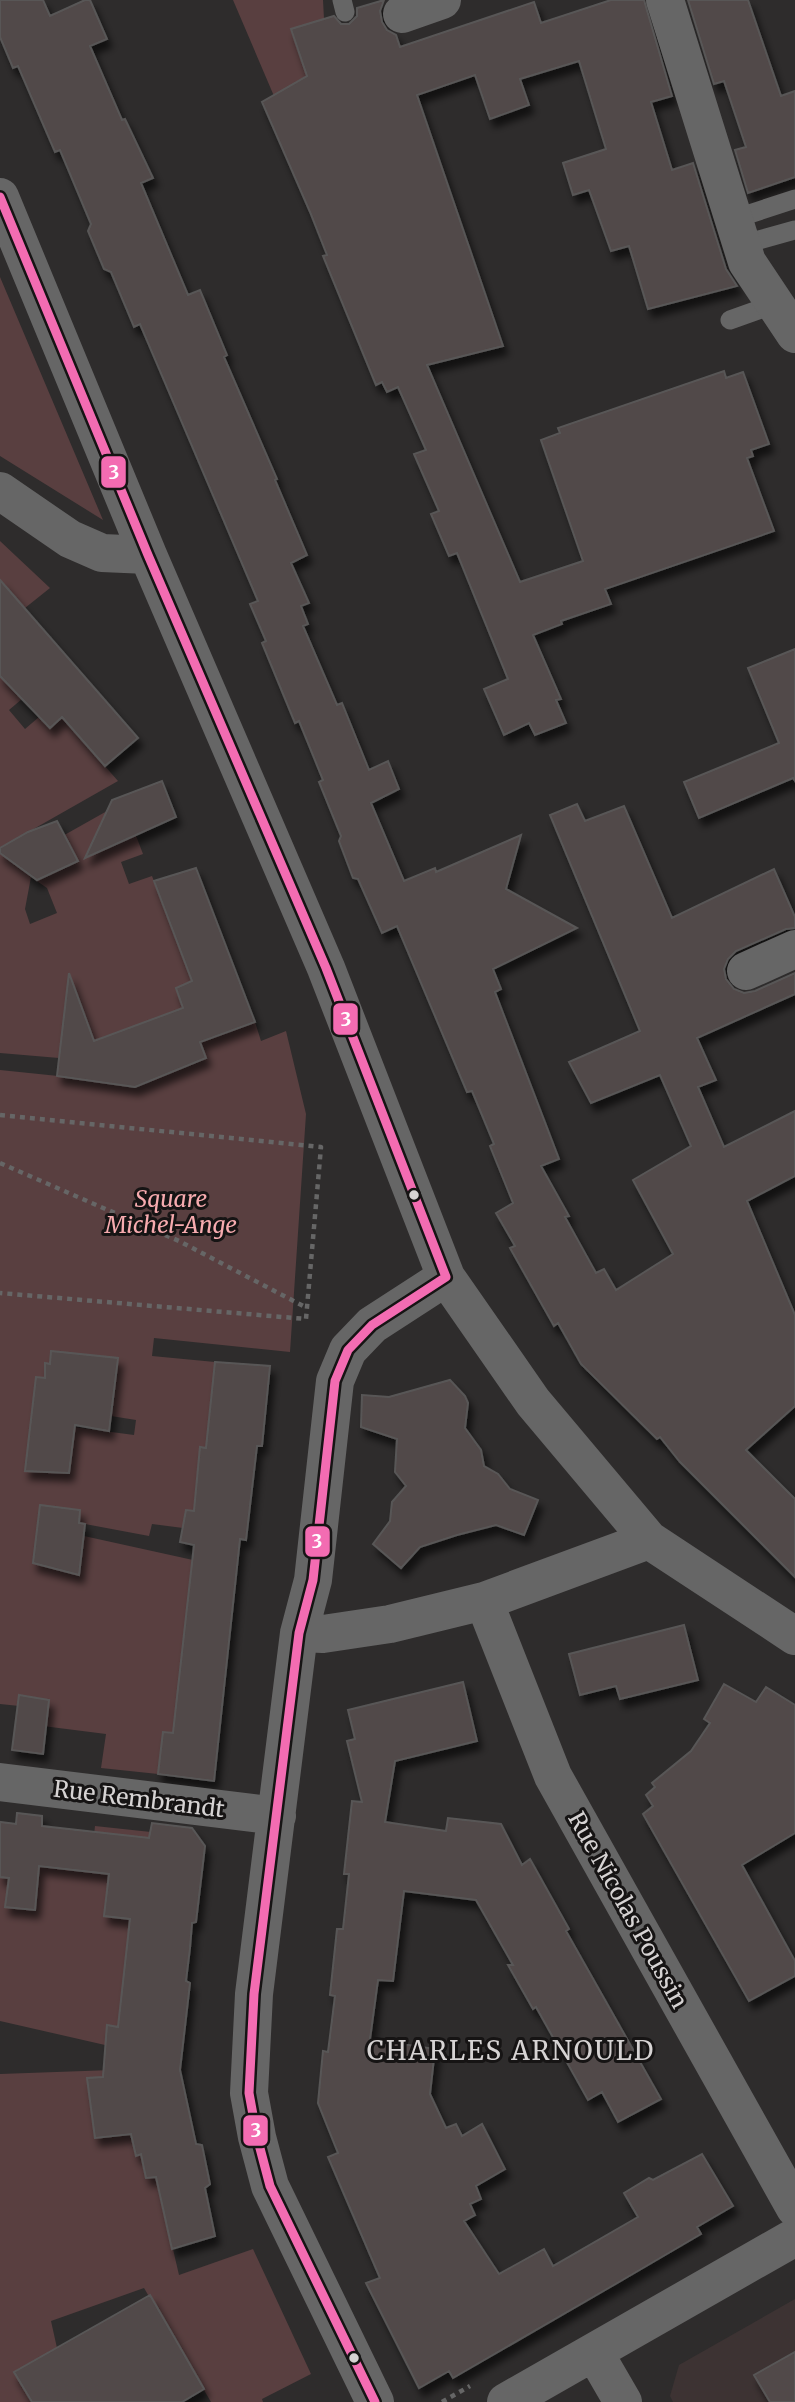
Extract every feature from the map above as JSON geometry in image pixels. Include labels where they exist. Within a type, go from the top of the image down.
[{"type":"street","points":[[402,14],[442,0]]},
{"type":"street","points":[[665,0],[747,262],[785,319]]},
{"type":"street","points":[[0,197],[148,555],[326,968],[446,1277],[533,1402],[649,1540],[795,1636]]},
{"type":"street","points":[[0,491],[70,539],[102,553],[148,555]]},
{"type":"street","points":[[746,971],[795,949]]},
{"type":"street","points":[[375,2402],[270,2186],[249,2093],[254,1994],[299,1633],[313,1580],[335,1381],[348,1350],[372,1325],[446,1277]]},
{"type":"street","points":[[299,1633],[323,1634],[390,1624],[484,1601],[649,1540]]},
{"type":"street","name":"Rue Nicolas Poussin","points":[[484,1601],[553,1776],[795,2208]]},
{"type":"street","name":"Rue Rembrandt","points":[[0,1782],[277,1816]]},
{"type":"street","points":[[506,2402],[610,2379],[795,2238]]},
{"type":"lane","points":[[738,232],[795,199]]},
{"type":"lane","points":[[738,232],[795,230]]},
{"type":"lane","points":[[730,320],[785,319]]},
{"type":"path","points":[[0,1115],[321,1147],[306,1318],[0,1293]]},
{"type":"path","points":[[0,1163],[179,1241],[307,1308]]},
{"type":"shaded area","points":[[795,2299],[795,2402],[673,2402],[670,2396],[679,2365]]},
{"type":"green space","points":[[233,0],[323,0],[324,19],[291,30],[413,372],[394,377]]},
{"type":"green space","points":[[0,277],[103,520],[0,456]]},
{"type":"green space","points":[[0,541],[50,588],[25,608],[0,580]]},
{"type":"green space","name":"Square Michel-Ange","points":[[0,675],[22,699],[9,710],[25,729],[39,717],[50,728],[62,717],[118,781],[23,835],[7,858],[22,869],[36,851],[107,811],[104,817],[135,833],[143,854],[121,862],[129,884],[152,876],[192,981],[255,1022],[261,1041],[286,1031],[306,1114],[290,1352],[154,1338],[152,1356],[215,1362],[210,1404],[216,1449],[200,1447],[197,1478],[210,1496],[183,1528],[152,1524],[149,1536],[51,1520],[45,1566],[79,1574],[84,1536],[193,1560],[173,1733],[163,1733],[158,1774],[101,1768],[106,1734],[27,1724],[29,1707],[0,1704],[0,1070],[97,1080],[83,1045],[62,1036],[59,1058],[0,1053]],"holes":[[[31,877],[47,888],[57,913],[30,924],[25,909]],[[69,1353],[101,1356],[111,1416],[136,1420],[134,1435],[74,1427]]]},
{"type":"green space","points":[[95,1826],[151,1832],[146,1878],[104,1916],[152,1922],[147,1968],[125,1965],[122,1990],[140,2029],[107,2026],[105,2045],[0,2021],[0,1862],[91,1861]]},
{"type":"green space","points":[[140,2069],[92,2114],[95,2137],[131,2134],[137,2156],[141,2154],[146,2178],[162,2176],[166,2219],[179,2275],[253,2249],[311,2374],[262,2399],[263,2402],[211,2402],[144,2288],[51,2321],[57,2348],[14,2372],[31,2402],[0,2402],[0,2074]]},
{"type":"building","points":[[0,0],[43,0],[50,16],[90,0],[107,39],[90,46],[122,120],[125,119],[153,178],[141,183],[188,295],[200,290],[227,355],[224,357],[307,555],[291,563],[309,603],[301,606],[308,624],[303,626],[337,705],[342,703],[369,770],[388,761],[399,789],[371,803],[404,881],[435,868],[436,872],[521,835],[506,889],[577,928],[493,969],[501,989],[495,992],[559,1159],[541,1166],[596,1273],[604,1269],[616,1290],[673,1254],[633,1180],[691,1146],[660,1075],[591,1103],[569,1062],[640,1031],[550,815],[577,804],[585,821],[624,806],[672,918],[774,869],[795,917],[795,928],[786,929],[736,951],[728,959],[724,969],[726,979],[734,989],[744,993],[755,991],[795,973],[795,994],[697,1038],[716,1080],[698,1087],[724,1147],[795,1111],[795,1176],[747,1201],[795,1315],[795,1406],[746,1450],[795,1499],[795,1577],[680,1462],[660,1437],[657,1439],[581,1364],[558,1323],[554,1326],[510,1248],[515,1246],[496,1213],[513,1203],[490,1146],[494,1144],[472,1091],[467,1092],[397,926],[382,933],[358,879],[353,878],[339,841],[341,836],[319,782],[323,780],[299,721],[295,723],[262,643],[266,641],[250,604],[258,601],[140,324],[134,327],[111,272],[104,269],[88,231],[91,224],[60,150],[55,152],[18,66],[13,68],[0,37]]},
{"type":"building","points":[[384,0],[380,11],[382,22],[387,30],[396,35],[400,47],[534,2],[541,23],[611,0],[644,0],[672,96],[651,102],[672,170],[693,163],[726,269],[737,286],[648,309],[629,246],[611,251],[589,190],[573,195],[563,163],[606,149],[579,61],[520,79],[529,105],[490,119],[475,75],[417,95],[503,346],[427,365],[520,582],[583,561],[541,440],[560,433],[558,428],[724,371],[726,378],[743,372],[769,444],[751,450],[753,456],[747,458],[774,531],[605,589],[611,604],[561,621],[562,624],[533,635],[561,699],[556,700],[566,723],[535,735],[529,723],[504,735],[484,689],[508,679],[457,553],[449,556],[431,514],[439,511],[414,454],[426,450],[398,387],[387,392],[382,382],[376,385],[323,256],[327,255],[310,212],[262,102],[307,76],[291,29],[334,16],[341,24],[349,24],[357,16],[357,8]]},
{"type":"building","points":[[688,0],[748,0],[781,96],[795,91],[795,177],[748,193],[735,150],[746,147],[724,81],[714,84]]},
{"type":"building","points":[[0,580],[138,738],[105,766],[62,717],[50,728],[0,676]]},
{"type":"building","points":[[795,649],[795,781],[793,778],[699,818],[684,782],[779,743],[748,668]]},
{"type":"building","points":[[162,781],[176,817],[85,858],[112,800]]},
{"type":"building","points":[[57,821],[78,861],[37,880],[0,853],[0,848],[28,832]]},
{"type":"building","points":[[196,868],[255,1022],[200,1042],[206,1058],[135,1087],[57,1076],[69,973],[94,1041],[183,1008],[176,988],[192,981],[154,881]]},
{"type":"building","points":[[51,1351],[118,1358],[109,1431],[75,1425],[69,1473],[25,1471],[36,1377],[45,1378],[45,1363],[50,1364]]},
{"type":"building","points":[[215,1362],[270,1366],[262,1446],[257,1446],[246,1540],[240,1539],[214,1781],[158,1774],[163,1732],[173,1733],[194,1545],[180,1542],[186,1510],[194,1511],[200,1447],[206,1448]]},
{"type":"building","points":[[450,1380],[468,1403],[465,1428],[481,1450],[484,1466],[498,1474],[510,1489],[538,1500],[524,1535],[496,1525],[457,1535],[420,1547],[401,1568],[373,1544],[390,1521],[392,1502],[406,1486],[395,1472],[397,1439],[361,1427],[362,1395],[389,1397]]},
{"type":"building","points":[[40,1505],[80,1510],[79,1523],[85,1524],[79,1575],[33,1563]]},
{"type":"building","points":[[684,1625],[698,1680],[620,1699],[616,1686],[580,1695],[569,1654]]},
{"type":"building","points":[[463,1682],[477,1741],[395,1761],[385,1822],[446,1831],[448,1818],[501,1824],[522,1865],[530,1859],[569,1929],[566,1931],[661,2099],[618,2122],[602,2092],[588,2100],[536,2007],[533,2009],[508,1965],[513,1965],[476,1900],[404,1891],[393,1981],[378,1980],[370,2039],[435,2049],[430,2094],[446,2128],[456,2124],[462,2136],[482,2124],[505,2169],[476,2186],[481,2199],[470,2204],[475,2215],[464,2221],[499,2274],[544,2249],[553,2266],[638,2217],[624,2193],[649,2178],[653,2180],[702,2154],[733,2206],[697,2227],[701,2234],[619,2282],[453,2378],[449,2371],[419,2388],[366,2283],[380,2278],[328,2157],[338,2153],[318,2103],[323,2051],[328,2052],[335,1996],[330,1995],[337,1929],[343,1929],[349,1874],[344,1874],[352,1801],[362,1802],[347,1741],[355,1739],[348,1710]]},
{"type":"building","points":[[724,1684],[756,1702],[766,1687],[795,1705],[795,1833],[742,1865],[795,1961],[795,1976],[749,2001],[643,1814],[653,1806],[646,1795],[655,1787],[652,1783],[691,1751],[710,1723],[704,1719]]},
{"type":"building","points":[[19,1695],[49,1700],[43,1754],[12,1750]]},
{"type":"building","points":[[17,1813],[42,1816],[42,1826],[149,1838],[152,1823],[192,1828],[205,1846],[196,1922],[192,1923],[186,1981],[190,1983],[180,2070],[196,2144],[202,2145],[210,2184],[205,2188],[215,2236],[172,2249],[156,2177],[146,2178],[141,2154],[136,2156],[131,2134],[95,2138],[87,2078],[103,2077],[107,2025],[118,2027],[130,1919],[104,1916],[109,1874],[39,1866],[35,1910],[5,1907],[9,1878],[0,1877],[0,1822],[16,1824]]},
{"type":"building","points":[[150,2295],[204,2389],[182,2402],[32,2402],[14,2372]]},
{"type":"building","points":[[795,2352],[795,2402],[770,2402],[754,2375]]},
{"type":"transit line","name":"3","points":[[0,197],[148,555],[326,968],[446,1277],[372,1325],[348,1350],[335,1381],[313,1580],[299,1633],[254,1994],[249,2093],[270,2186],[375,2402]]},
{"type":"district","name":"CHARLES ARNOULD","points":[[511,2051]]}]
